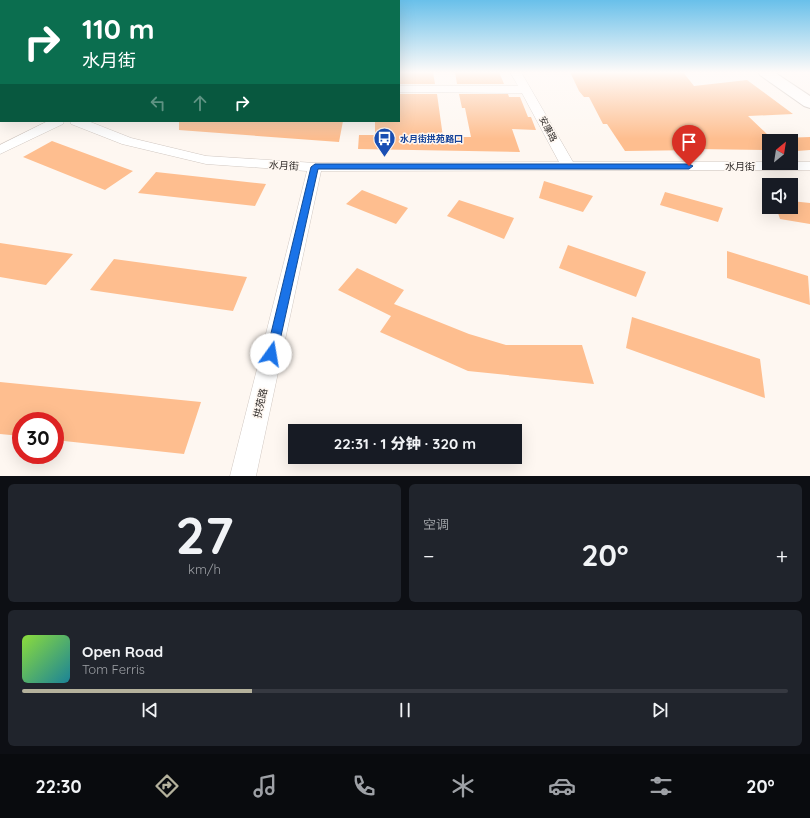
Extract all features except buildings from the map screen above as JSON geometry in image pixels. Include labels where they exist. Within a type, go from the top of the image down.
[{"type":"street","name":"安康路","points":[[528,94],[568,166]]},
{"type":"street","points":[[797,94],[810,103]]},
{"type":"street","points":[[0,150],[56,122]]},
{"type":"street","name":"水月街","points":[[79,122],[127,141],[206,160],[315,167],[810,166]]},
{"type":"street","name":"拱苑路","points":[[243,476],[315,167]]},
{"type":"place","name":"水月街拱苑路口","points":[[384,158]]},
{"type":"route","points":[[271,354],[315,167],[689,166]]}]
